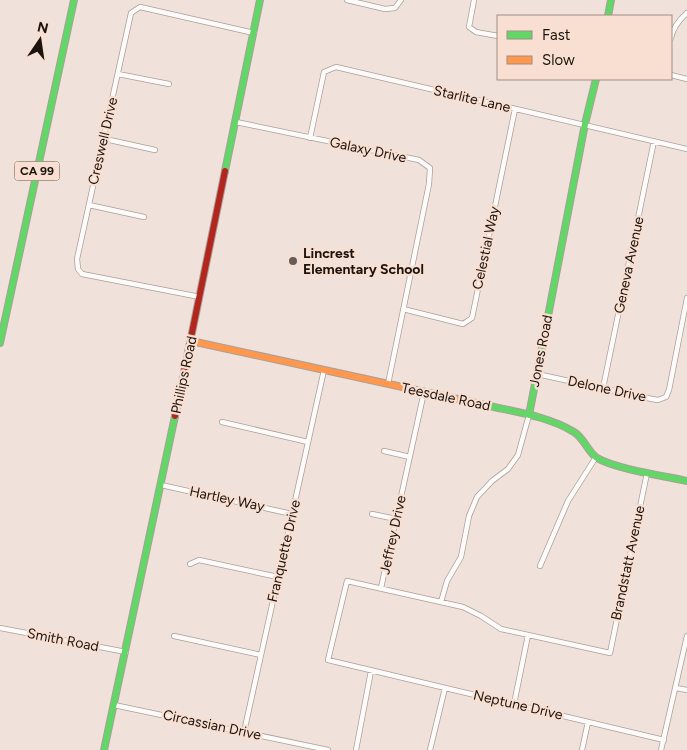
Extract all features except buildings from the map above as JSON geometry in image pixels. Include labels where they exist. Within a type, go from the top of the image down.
[{"type":"main road","name":"CA 99","points":[[0,342],[74,0]]},
{"type":"main road","name":"Phillips Road","points":[[104,750],[191,341],[260,0]]},
{"type":"main road","points":[[608,15],[611,0]]},
{"type":"main road","name":"Jones Road","points":[[528,415],[585,124],[596,80]]},
{"type":"main road","name":"Teesdale Road","points":[[191,341],[528,415],[555,423],[576,433],[596,457],[612,464],[687,481]]},
{"type":"street","points":[[347,0],[385,10],[395,8],[401,0]]},
{"type":"street","points":[[474,0],[470,27],[476,32],[497,36]]},
{"type":"street","name":"Creswell Drive","points":[[200,296],[82,274],[78,269],[78,260],[88,205],[131,13],[140,7],[254,33]]},
{"type":"street","points":[[672,31],[687,12]]},
{"type":"street","name":"Starlite Lane","points":[[310,138],[324,72],[336,67],[687,149]]},
{"type":"street","points":[[118,74],[169,84]]},
{"type":"street","points":[[672,75],[687,79]]},
{"type":"street","name":"Celestial Way","points":[[403,309],[463,324],[472,318],[515,109]]},
{"type":"street","name":"Galaxy Drive","points":[[236,122],[419,160],[430,168],[429,184],[388,384]]},
{"type":"street","points":[[104,139],[155,150]]},
{"type":"street","name":"Geneva Avenue","points":[[603,388],[654,141]]},
{"type":"street","points":[[88,205],[144,217]]},
{"type":"street","name":"Delone Drive","points":[[537,374],[652,399],[658,400],[666,397],[687,298]]},
{"type":"street","name":"Franquette Drive","points":[[244,732],[324,370]]},
{"type":"street","name":"Jeffrey Drive","points":[[371,671],[328,660],[348,581],[381,588],[424,392]]},
{"type":"street","name":"Jones Road","points":[[441,602],[446,581],[461,557],[469,516],[477,496],[508,469],[518,455],[528,415]]},
{"type":"street","points":[[222,422],[308,442]]},
{"type":"street","points":[[384,451],[410,457]]},
{"type":"street","points":[[540,566],[568,501],[596,457]]},
{"type":"street","name":"Brandstatt Avenue","points":[[528,635],[610,653],[647,473]]},
{"type":"street","name":"Hartley Way","points":[[161,485],[292,514]]},
{"type":"street","points":[[372,514],[396,519]]},
{"type":"street","points":[[190,564],[199,560],[278,577]]},
{"type":"street","points":[[381,588],[463,607],[501,629],[528,635],[514,704]]},
{"type":"street","name":"Smith Road","points":[[0,628],[126,652]]},
{"type":"street","points":[[174,636],[261,655]]},
{"type":"street","points":[[661,750],[687,636]]},
{"type":"street","points":[[356,750],[371,671]]},
{"type":"street","name":"Neptune Drive","points":[[371,671],[664,740]]},
{"type":"street","points":[[430,750],[445,688]]},
{"type":"street","points":[[676,688],[687,690]]},
{"type":"street","name":"Circassian Drive","points":[[114,704],[310,748]]},
{"type":"street","points":[[582,750],[588,722]]},
{"type":"street","points":[[310,748],[328,750]]},
{"type":"traffic: fast","points":[[0,343],[74,0]]},
{"type":"traffic: fast","points":[[225,171],[260,0]]},
{"type":"traffic: fast","points":[[608,15],[611,0]]},
{"type":"traffic: fast","points":[[529,415],[585,124],[596,80]]},
{"type":"traffic: fast","points":[[485,405],[531,415],[564,427],[574,432],[597,458],[605,462],[628,469],[687,481]]},
{"type":"traffic: fast","points":[[104,750],[175,416]]},
{"type":"traffic: slow","points":[[191,341],[485,405]]},
{"type":"traffic: jam","points":[[175,416],[225,171]]},
{"type":"place","name":"Lincrest Elementary School","points":[[293,261]]}]
